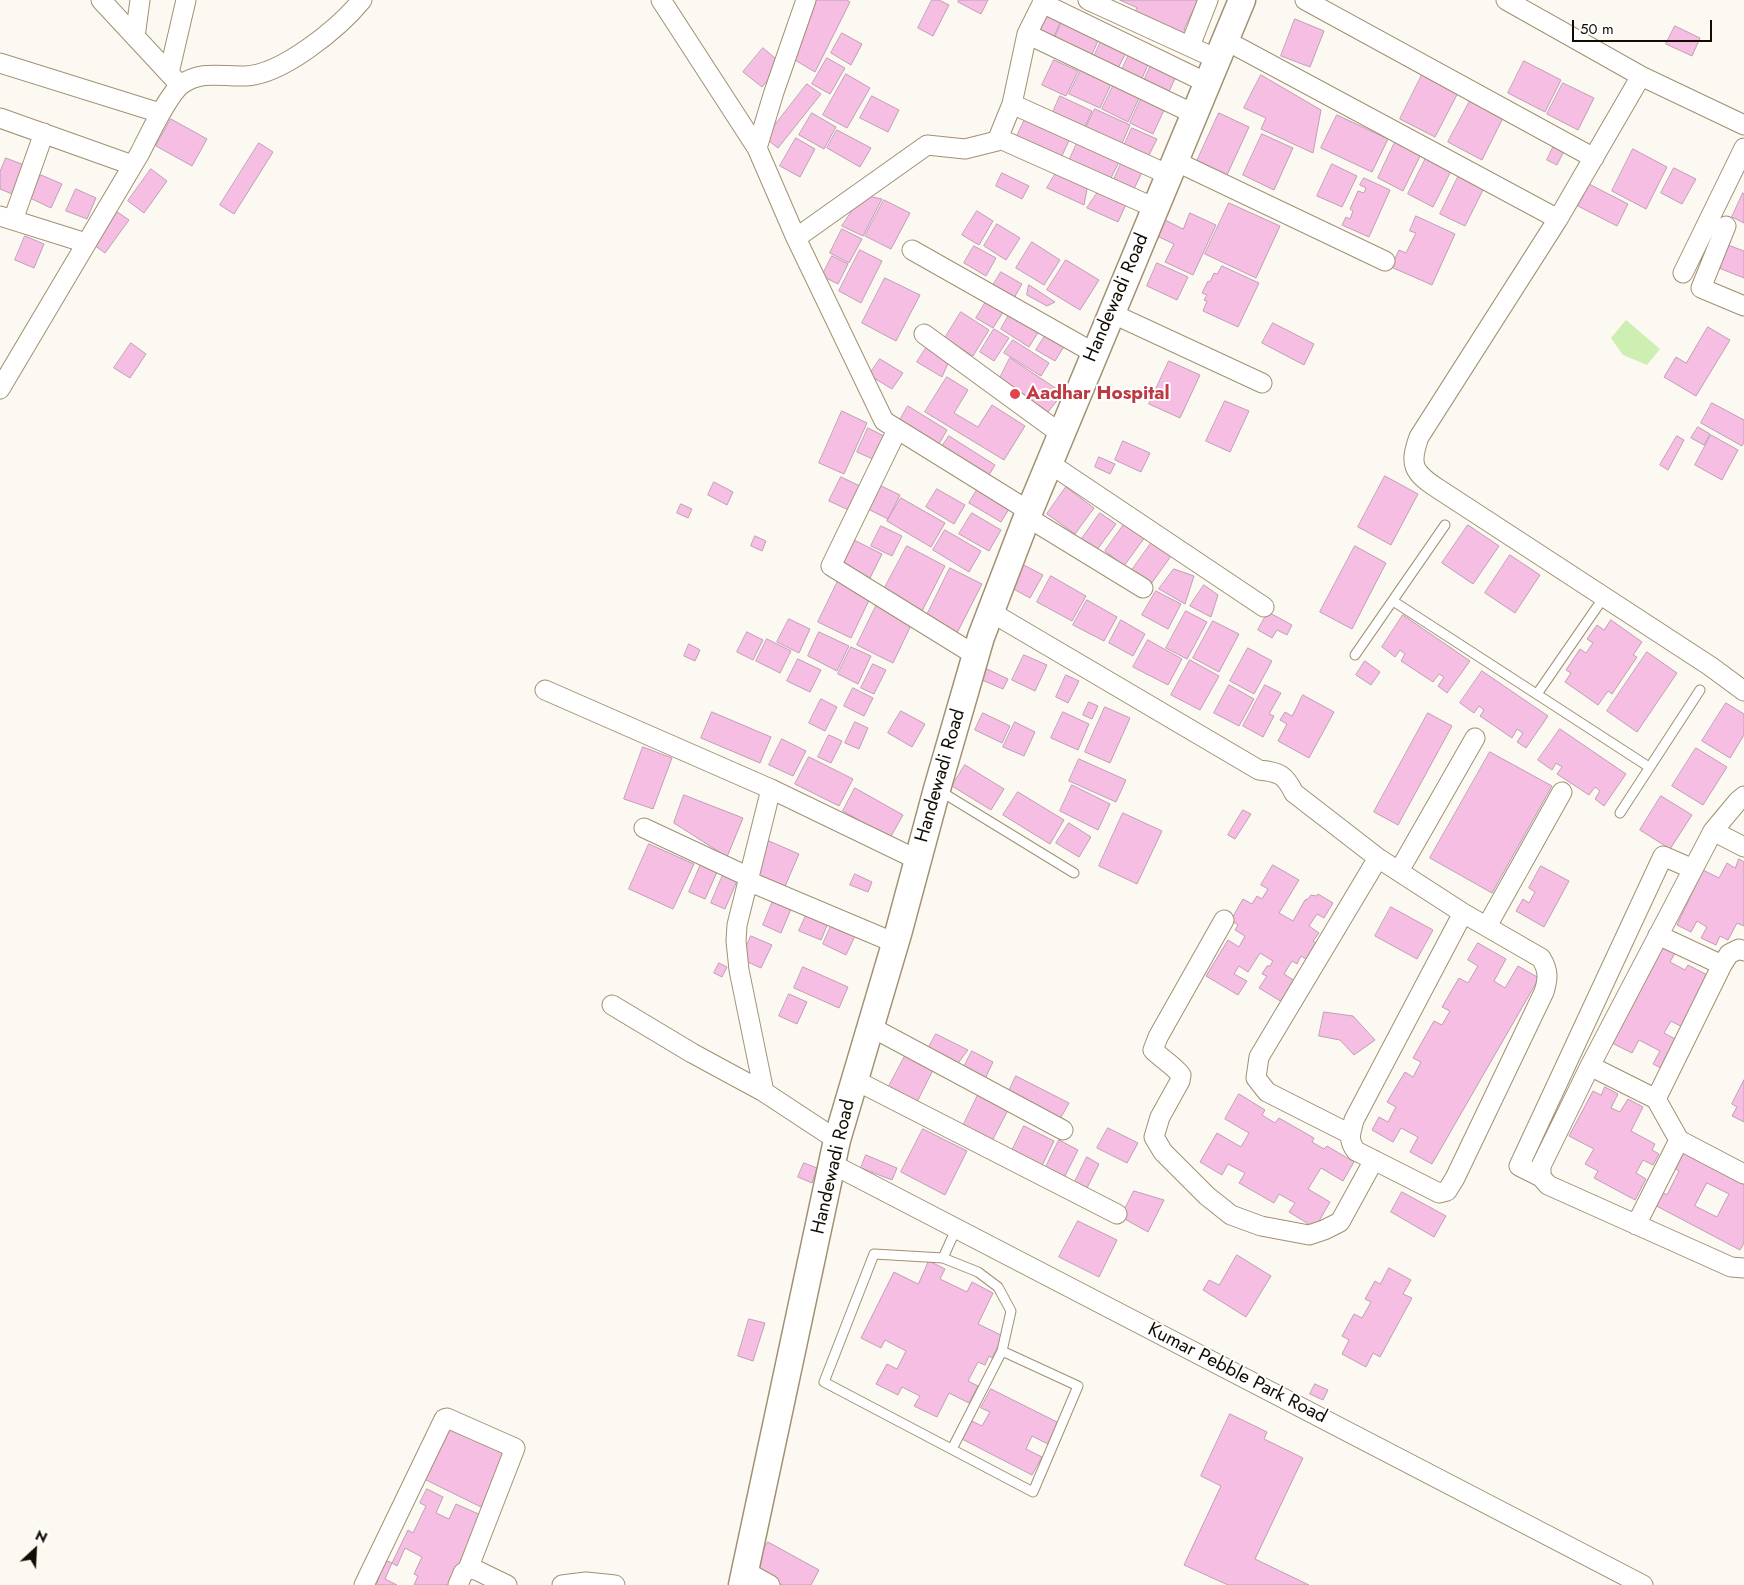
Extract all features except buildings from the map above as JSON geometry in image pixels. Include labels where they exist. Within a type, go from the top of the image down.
[{"type":"main road","name":"Handewadi Road","points":[[743,1578],[835,1152],[975,655],[989,611],[1028,514],[1229,30]]},
{"type":"street","points":[[101,0],[174,79]]},
{"type":"street","points":[[135,36],[140,0]]},
{"type":"street","points":[[0,388],[132,165],[160,113],[174,79],[186,0]]},
{"type":"street","points":[[174,79],[200,75],[246,76],[271,69],[310,49],[351,13],[362,0]]},
{"type":"street","points":[[661,0],[757,148],[796,238],[884,422],[1143,588]]},
{"type":"street","points":[[757,148],[806,0]]},
{"type":"street","points":[[1088,0],[1190,46],[1229,30]]},
{"type":"street","points":[[1305,0],[1594,158]]},
{"type":"street","points":[[1506,0],[1641,76],[1744,125]]},
{"type":"street","points":[[796,238],[927,145],[965,149],[997,141],[1012,104],[1027,34],[1043,2],[1207,83]]},
{"type":"street","points":[[1190,46],[1206,3],[1229,30],[1558,219]]},
{"type":"street","points":[[1027,34],[1194,114]]},
{"type":"street","points":[[0,63],[160,113]]},
{"type":"street","points":[[1641,76],[1558,219],[1419,437],[1413,454],[1414,467],[1425,480],[1744,690]]},
{"type":"street","points":[[1012,104],[1172,168],[1385,261]]},
{"type":"street","points":[[0,118],[132,165]]},
{"type":"street","points":[[44,133],[6,218],[86,242]]},
{"type":"street","points":[[998,138],[1155,208]]},
{"type":"street","points":[[1683,272],[1744,148]]},
{"type":"street","points":[[1726,226],[1701,288],[1744,306]]},
{"type":"street","points":[[912,250],[1094,354]]},
{"type":"street","points":[[1111,314],[1262,383]]},
{"type":"street","points":[[924,334],[1061,434]]},
{"type":"street","points":[[897,430],[831,566],[975,655]]},
{"type":"street","points":[[1049,463],[1264,607]]},
{"type":"street","points":[[989,611],[1259,770],[1273,772],[1287,779],[1294,793],[1378,858],[1463,912],[1541,958],[1547,968],[1548,980],[1544,992],[1455,1178],[1447,1191],[1439,1193],[1356,1151],[1350,1144],[1350,1134],[1354,1120],[1463,912]]},
{"type":"street","points":[[546,690],[771,789],[918,860]]},
{"type":"street","points":[[1399,871],[1475,738]]},
{"type":"street","points":[[764,1092],[739,970],[736,941],[737,925],[771,789]]},
{"type":"street","points":[[1487,926],[1562,792]]},
{"type":"street","points":[[1744,796],[1738,800],[1712,831],[1590,1066],[1541,1166],[1542,1177],[1548,1186],[1731,1267],[1744,1268]]},
{"type":"street","points":[[644,828],[748,879],[895,943]]},
{"type":"street","points":[[1712,831],[1744,847]]},
{"type":"street","points":[[1542,1177],[1519,1166],[1663,856],[1693,869]]},
{"type":"street","points":[[1350,1134],[1267,1092],[1256,1078],[1259,1057],[1378,858]]},
{"type":"street","points":[[1224,920],[1158,1037],[1153,1050],[1181,1075],[1180,1081],[1160,1117],[1154,1137],[1163,1152],[1207,1196],[1231,1215],[1260,1226],[1309,1235],[1340,1222],[1374,1160]]},
{"type":"street","points":[[1658,935],[1722,964]]},
{"type":"street","points":[[1656,1099],[1722,964],[1729,954],[1739,949],[1744,951]]},
{"type":"street","name":"Kumar Pebble Park Road","points":[[612,1004],[692,1053],[764,1092],[835,1152],[956,1229],[1643,1585]]},
{"type":"street","points":[[870,1027],[1063,1130]]},
{"type":"street","points":[[1590,1066],[1656,1099],[1679,1140],[1744,1174]]},
{"type":"street","points":[[855,1080],[1117,1214]]},
{"type":"street","points":[[1636,1225],[1679,1140]]},
{"type":"street","points":[[364,1585],[444,1419],[447,1418],[516,1448],[468,1569],[463,1573],[458,1585]]},
{"type":"street","points":[[468,1569],[476,1570],[506,1585]]},
{"type":"street","points":[[743,1578],[770,1585]]},
{"type":"street","points":[[562,1585],[586,1582],[616,1585]]},
{"type":"lane","points":[[1355,655],[1445,525]]},
{"type":"lane","points":[[1538,694],[1604,597]]},
{"type":"lane","points":[[1394,601],[1649,767]]},
{"type":"lane","points":[[1620,813],[1700,690]]},
{"type":"lane","points":[[937,789],[1074,873]]},
{"type":"lane","points":[[943,1258],[956,1229]]},
{"type":"lane","points":[[952,1449],[1002,1351],[1011,1311],[998,1287],[978,1272],[943,1258],[874,1254],[824,1382],[1033,1492],[1078,1386],[1002,1351]]},
{"type":"green space","points":[[1626,320],[1660,349],[1647,365],[1623,355],[1611,338]]},
{"type":"place","name":"Aadhar Hospital","points":[[1015,394]]}]
